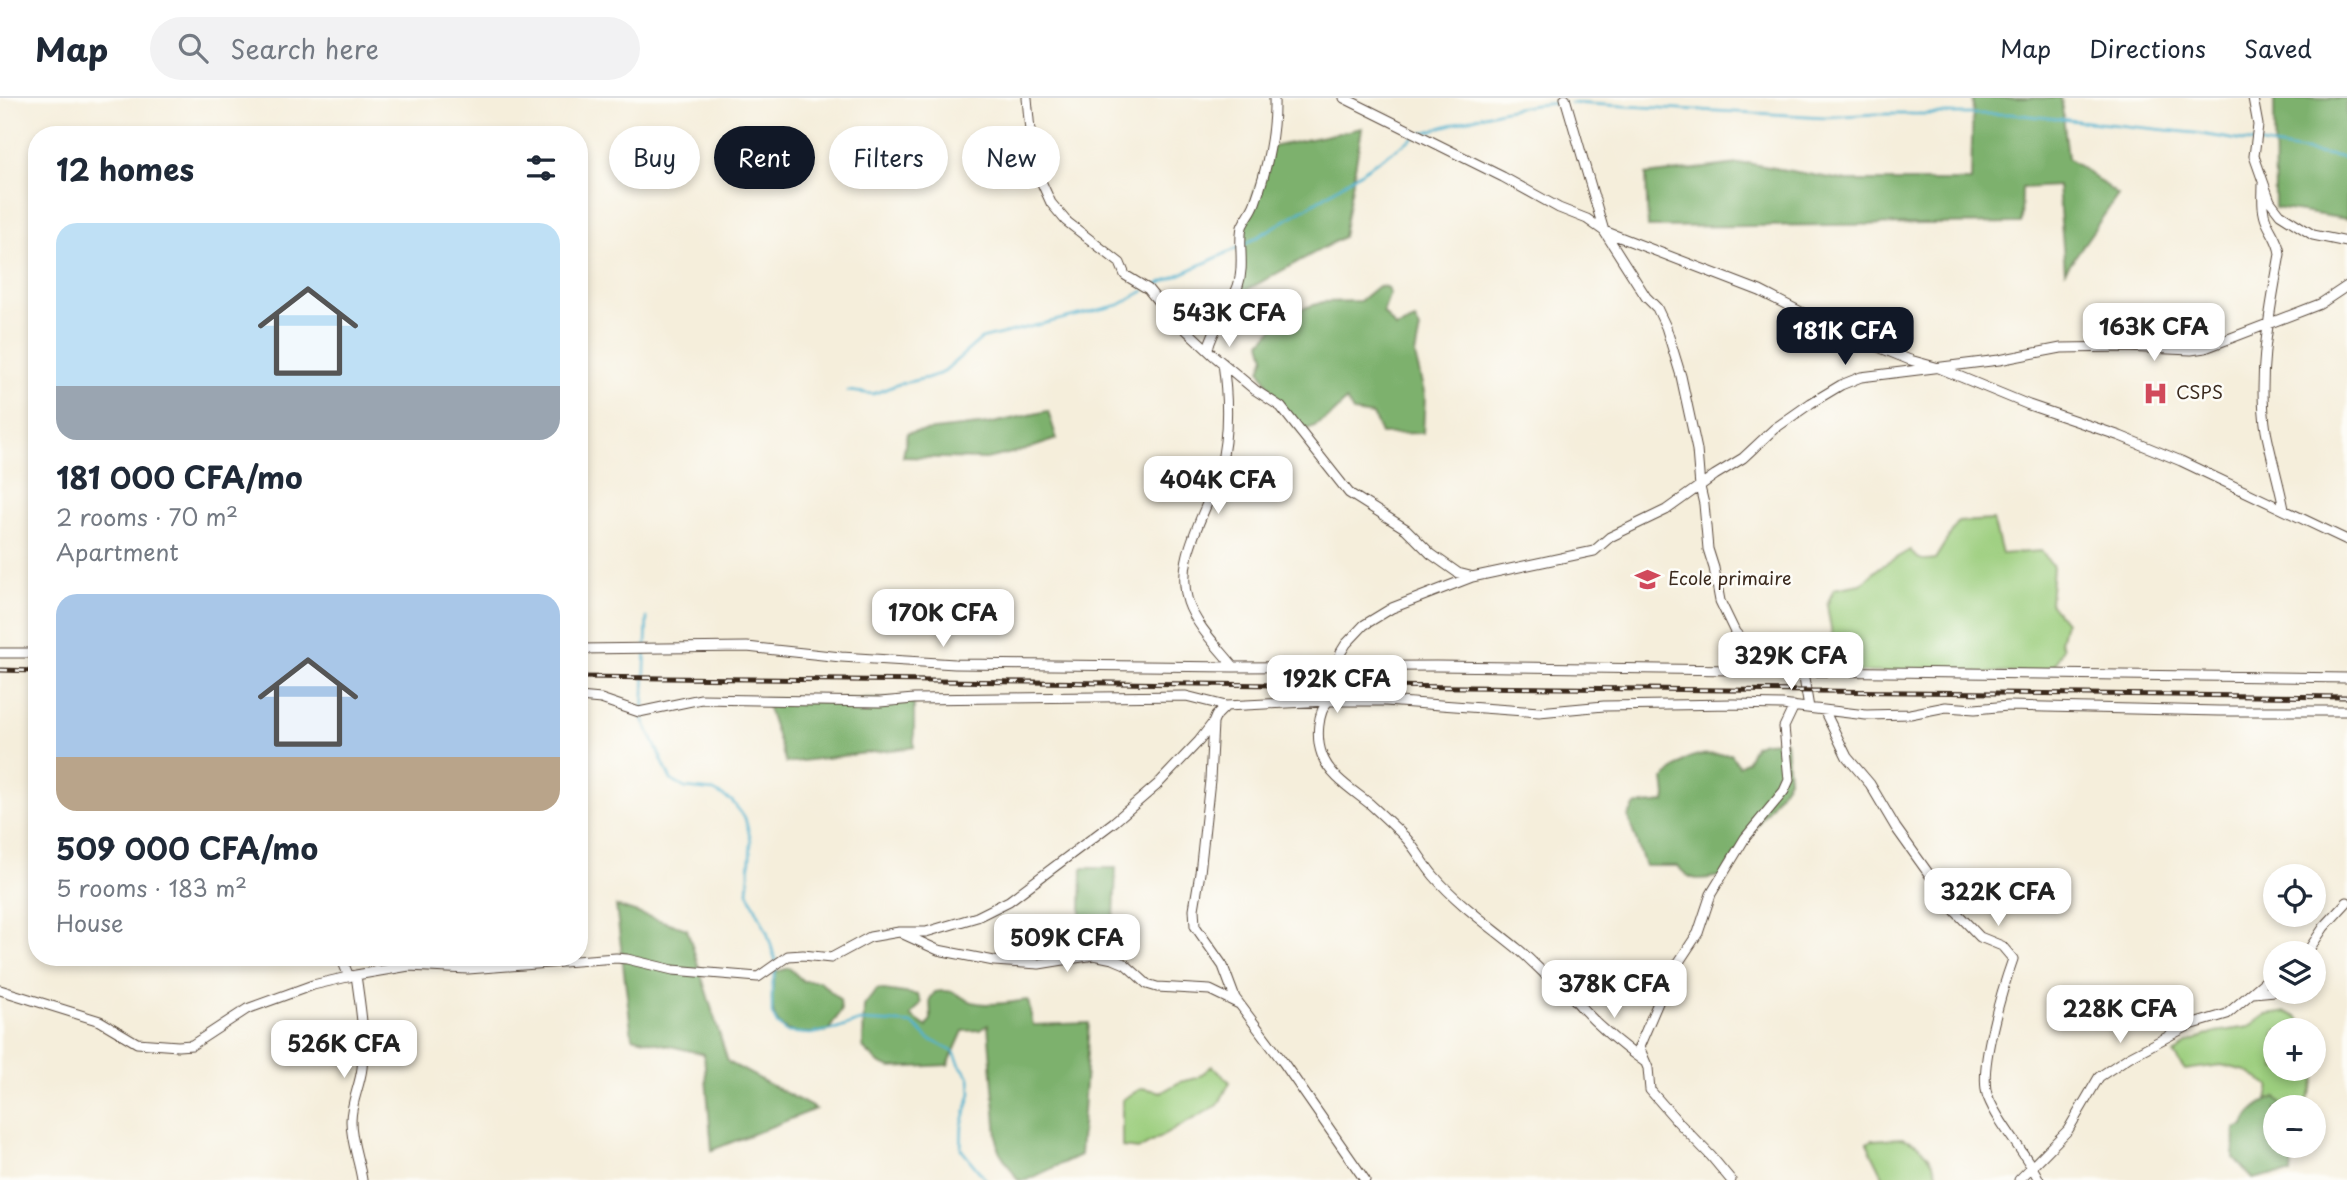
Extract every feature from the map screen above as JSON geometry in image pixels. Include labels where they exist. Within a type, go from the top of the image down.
[{"type":"street","points":[[1027,98],[1032,153],[1040,179],[1051,203],[1066,221],[1120,262],[1125,275],[1148,289],[1166,310],[1223,363],[1255,390],[1281,407],[1349,493],[1406,529],[1431,554],[1458,573],[1472,577]]},
{"type":"street","points":[[1208,349],[1212,334],[1238,286],[1242,264],[1242,228],[1252,211],[1266,173],[1274,118],[1274,98]]},
{"type":"street","points":[[1344,98],[1559,208],[1587,219],[1604,231],[1760,291],[1835,330],[1881,346],[1910,360],[2120,436],[2347,540]]},
{"type":"street","points":[[1565,98],[1604,231],[1646,297],[1657,308],[1666,327],[1691,421],[1708,549],[1720,601],[1735,632],[1770,672]]},
{"type":"street","points":[[2253,98],[2258,125],[2254,156],[2270,201],[2280,214],[2313,235],[2347,243]]},
{"type":"street","points":[[2263,183],[2262,205],[2265,220],[2279,245],[2280,254],[2268,324],[2264,378],[2266,430],[2284,509]]},
{"type":"street","points":[[1647,1063],[1610,1036],[1586,1014],[1567,991],[1537,969],[1523,953],[1450,892],[1407,840],[1332,771],[1321,755],[1319,735],[1322,712],[1328,701],[1341,689],[1337,666],[1346,644],[1364,625],[1392,608],[1472,577],[1594,551],[1617,533],[1666,510],[1743,457],[1774,429],[1802,409],[1841,385],[1861,377],[1939,369],[2061,348],[2205,348],[2320,304],[2347,286]]},
{"type":"street","points":[[1223,363],[1228,411],[1221,465],[1213,493],[1195,530],[1185,584],[1188,604],[1198,621],[1234,667]]},
{"type":"street","points":[[588,649],[747,647],[841,657],[955,664],[1770,672],[1982,671],[2347,678]]},
{"type":"street","points":[[0,653],[28,653]]},
{"type":"street","points":[[1803,672],[1809,708]]},
{"type":"street","points":[[588,698],[601,699],[639,712],[701,699],[880,702],[914,699],[1186,696],[1226,706],[1328,701],[1448,704],[1539,712],[1604,706],[1733,704],[1794,706],[1866,715],[1910,714],[1946,707],[1975,709],[2008,706],[2347,711]]},
{"type":"street","points":[[588,960],[615,958],[673,970],[758,977],[788,956],[831,958],[870,937],[899,932],[926,932],[977,918],[1009,901],[1114,822],[1157,785],[1199,741],[1226,706]]},
{"type":"street","points":[[1731,1180],[1650,1090],[1647,1063],[1640,1051],[1640,1045],[1669,977],[1698,933],[1711,894],[1745,838],[1784,792],[1789,780],[1784,727],[1794,706]]},
{"type":"street","points":[[1825,710],[1847,757],[1870,784],[1896,828],[1956,912],[1980,937],[2002,946],[2012,959],[1988,1050],[1987,1094],[2039,1180]]},
{"type":"street","points":[[1213,723],[1210,780],[1193,918],[1199,934],[1225,970],[1240,1005],[1365,1180]]},
{"type":"street","points":[[2315,941],[2347,902]]},
{"type":"street","points":[[899,932],[938,950],[994,961],[1039,964],[1094,955],[1113,959],[1125,964],[1147,984],[1157,987],[1210,989],[1240,1005]]},
{"type":"street","points":[[347,966],[353,976],[363,1058],[353,1098],[351,1120],[353,1144],[362,1180]]},
{"type":"street","points":[[0,990],[100,1021],[137,1043],[178,1046],[192,1045],[247,1009],[313,985],[409,966],[468,969],[508,966]]},
{"type":"street","points":[[1567,991],[1586,998],[1596,998],[1669,977]]},
{"type":"street","points":[[2019,1180],[2068,1130],[2099,1077],[2129,1057],[2190,1025],[2227,1014],[2263,984]]},
{"type":"street","points":[[2253,993],[2263,992]]},
{"type":"green space","points":[[1973,98],[2061,98],[2068,158],[2118,195],[2065,271],[2058,186],[2022,188],[2021,223],[1648,227],[1646,175],[1747,163],[1847,181],[1971,181]]},
{"type":"green space","points":[[2274,98],[2347,98],[2347,219],[2275,208]]},
{"type":"green space","points":[[1362,128],[1343,237],[1232,298],[1238,286],[1242,228],[1271,147]]},
{"type":"green space","points":[[1378,286],[1386,287],[1390,293],[1383,312],[1396,328],[1415,320],[1420,329],[1415,355],[1425,396],[1423,433],[1381,434],[1373,415],[1353,412],[1346,400],[1326,419],[1300,432],[1281,407],[1260,370],[1265,356],[1261,342],[1279,322],[1295,311],[1323,302],[1360,301]]},
{"type":"green space","points":[[1048,411],[1057,439],[1025,450],[986,459],[903,457],[907,433],[988,424]]},
{"type":"green space","points":[[1993,520],[2002,554],[2041,551],[2053,567],[2050,603],[2065,622],[2060,642],[2063,648],[2051,673],[1848,672],[1833,641],[1827,605],[1834,589],[1861,584],[1880,567],[1910,550],[1921,559],[1935,559],[1958,522]]},
{"type":"green space","points":[[765,699],[914,699],[914,747],[786,763]]},
{"type":"green space","points":[[1786,741],[1789,780],[1721,876],[1697,879],[1688,876],[1678,866],[1645,866],[1628,817],[1635,805],[1665,802],[1664,779],[1673,770],[1693,756],[1708,754],[1731,754],[1739,766],[1747,761],[1754,746],[1763,742]]},
{"type":"green space","points":[[1082,868],[1116,868],[1113,946],[1080,949]]},
{"type":"green space","points":[[616,906],[687,929],[728,1062],[816,1109],[712,1150],[704,1054],[632,1037]]},
{"type":"green space","points":[[789,968],[803,981],[819,981],[840,1000],[841,1011],[828,1031],[796,1033],[778,1023],[772,1003],[775,972]]},
{"type":"green space","points":[[877,989],[918,995],[921,1003],[911,1016],[927,1027],[931,1019],[930,999],[935,992],[943,991],[954,992],[983,1004],[1028,1000],[1033,1025],[1089,1023],[1080,1155],[1027,1180],[1018,1180],[998,1149],[988,1025],[980,1030],[963,1031],[948,1065],[891,1068],[880,1064],[863,1048],[864,1006]]},
{"type":"green space","points":[[2287,1012],[2298,1018],[2263,1018],[2263,1081],[2315,1081],[2309,1095],[2268,1095],[2270,1086],[2246,1071],[2221,1065],[2185,1070],[2174,1055],[2187,1043],[2215,1032],[2249,1027],[2266,1015]]},
{"type":"green space","points":[[1212,1066],[1230,1082],[1218,1105],[1139,1149],[1122,1147],[1122,1100],[1142,1088],[1162,1092],[1180,1082],[1197,1078]]},
{"type":"green space","points":[[2263,1104],[2263,1158],[2292,1158],[2291,1174],[2253,1179],[2234,1158],[2235,1129],[2244,1126],[2248,1116]]},
{"type":"green space","points":[[1902,1138],[1922,1148],[1934,1165],[1940,1180],[1885,1180],[1867,1143],[1872,1140]]},
{"type":"waterway","points":[[1423,133],[1509,109],[1563,103]]},
{"type":"waterway","points":[[1570,103],[1825,117],[1875,114],[2011,114],[2195,133],[2347,158]]},
{"type":"waterway","points":[[1150,288],[1242,246],[1316,202],[1414,137]]},
{"type":"waterway","points":[[848,391],[873,394],[942,373],[981,339],[1119,305],[1144,291]]},
{"type":"waterway","points":[[647,618],[643,719],[671,780],[685,788],[714,791],[732,801],[745,818],[751,841],[748,892],[767,932],[776,962]]},
{"type":"waterway","points":[[776,969],[772,985],[772,1014],[777,1024],[786,1032],[810,1034],[860,1021],[913,1024],[929,1039],[954,1052],[970,1078],[971,1093],[962,1125],[961,1149],[986,1180]]},
{"type":"railway","points":[[0,670],[28,671]]},
{"type":"railway","points":[[588,677],[2347,697]]},
{"type":"place","name":"CSPS","points":[[2156,393]]},
{"type":"place","name":"Ecole primaire","points":[[1648,579]]}]
